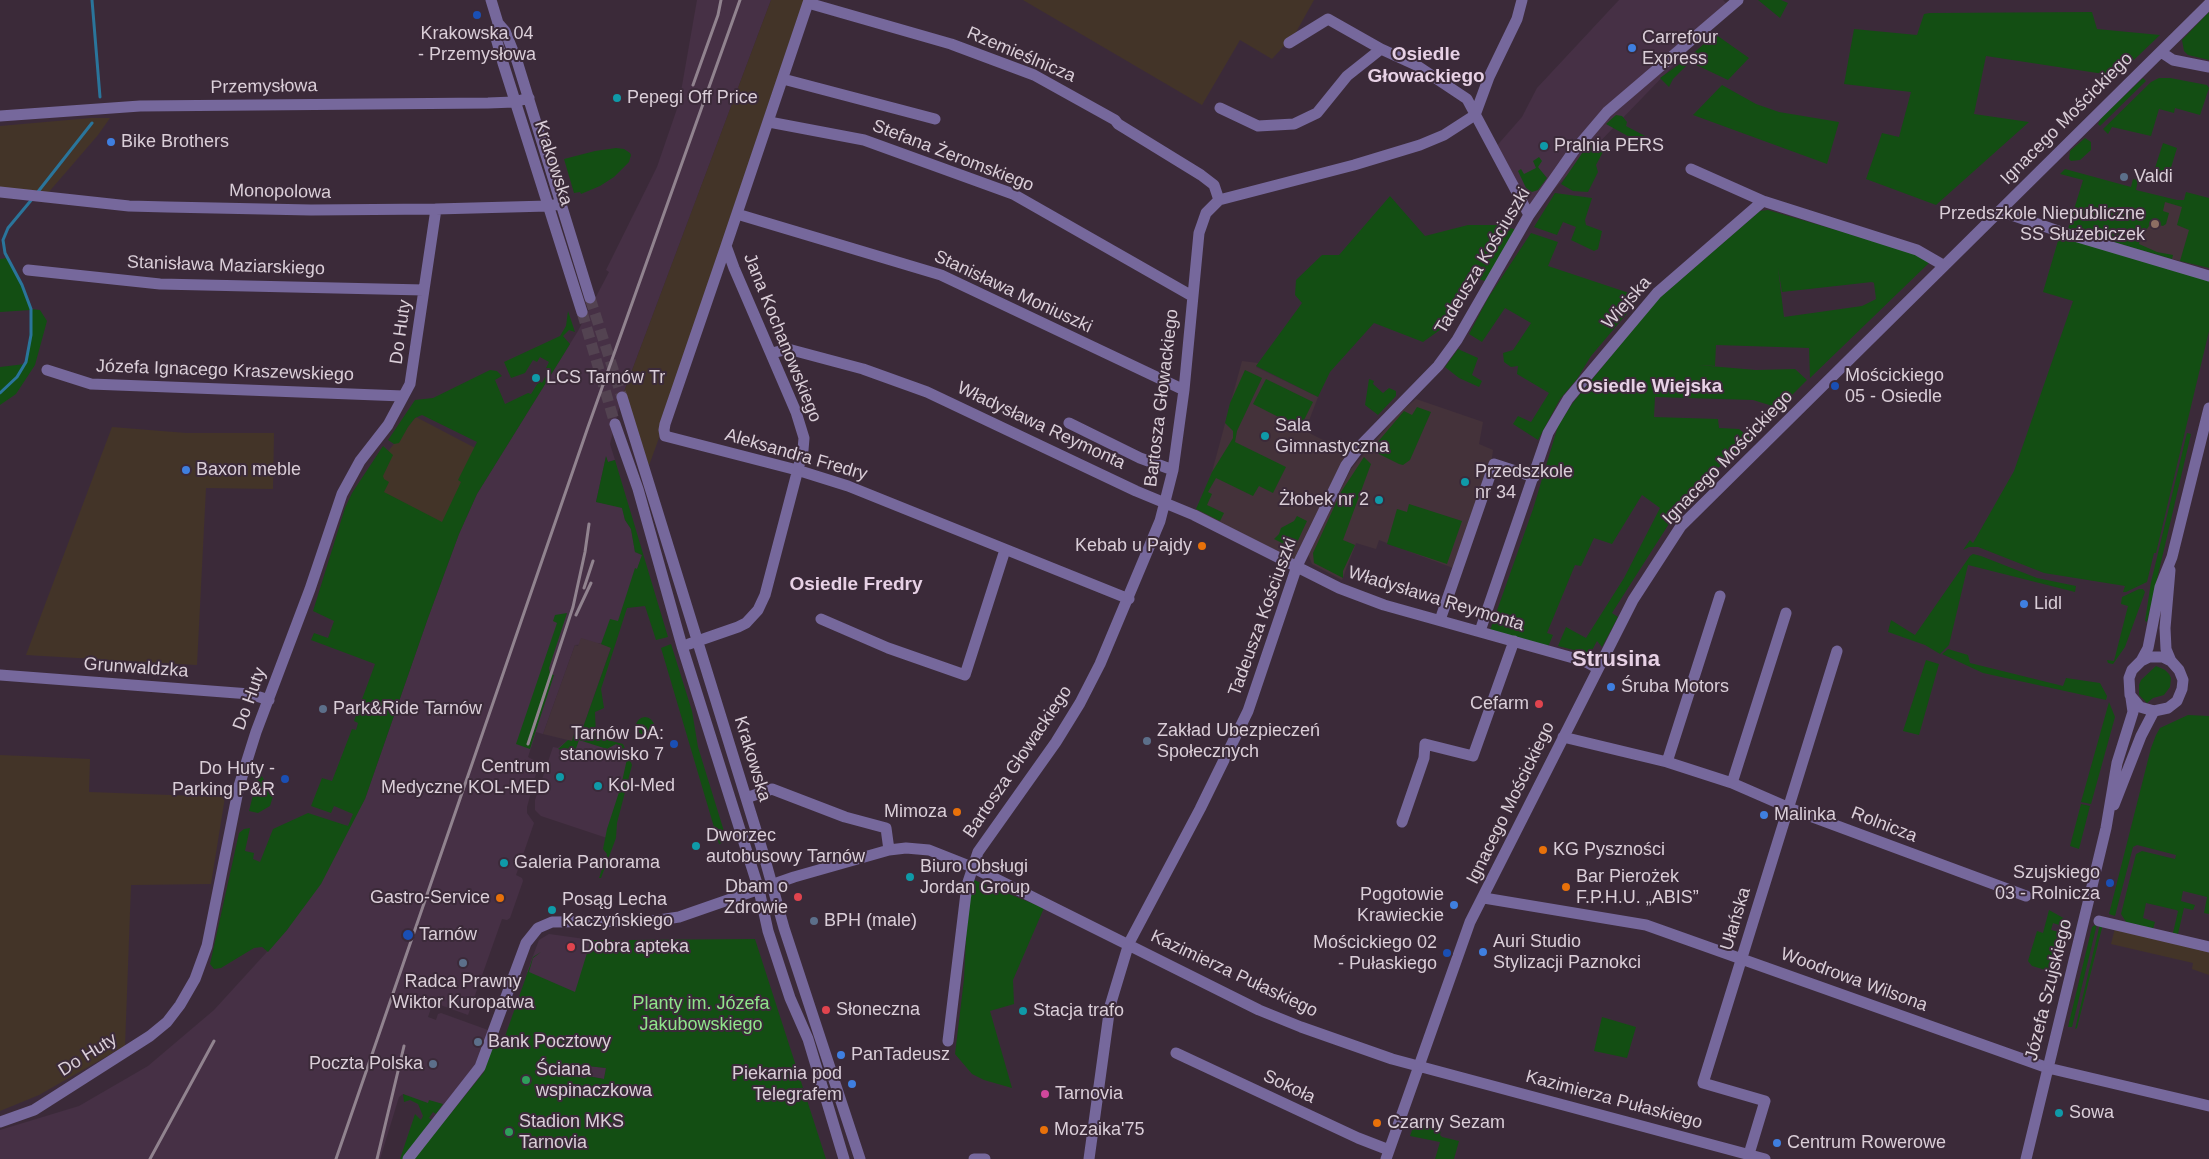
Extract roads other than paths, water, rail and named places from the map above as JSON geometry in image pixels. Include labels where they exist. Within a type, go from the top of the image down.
[{"type":"street","name":"Krakowska","points":[[491,0],[498,24],[496,38],[514,102],[590,298]]},
{"type":"street","points":[[1219,200],[1347,167],[1420,144],[1444,135],[1475,115],[1489,78],[1517,19],[1522,0]]},
{"type":"street","name":"Tadeusza Kościuszki","points":[[1089,1159],[1109,1014],[1129,943],[1202,805],[1248,711],[1297,566],[1346,465],[1362,444],[1438,366],[1471,317],[1529,215],[1574,152],[1607,112],[1738,0]]},
{"type":"street","name":"Jana Kochanowskiego","points":[[682,646],[738,627],[758,610],[764,595],[804,438],[796,412],[726,246],[808,2]]},
{"type":"street","name":"Rzemieślnicza","points":[[808,2],[951,44],[1034,75],[1115,120],[1118,124],[1201,175],[1214,185],[1219,200]]},
{"type":"street","name":"Ignacego Mościckiego","points":[[1387,1154],[1470,922],[1484,898],[1562,737],[1633,600],[1681,526],[2209,4]]},
{"type":"street","points":[[1289,43],[1328,20],[1381,49],[1416,65],[1467,99],[1529,215]]},
{"type":"street","name":"Krakowska","points":[[498,24],[505,30],[529,98],[582,312]]},
{"type":"street","points":[[1220,108],[1258,126],[1294,124],[1317,113],[1347,76],[1381,49]]},
{"type":"street","points":[[2161,52],[2173,60],[2209,67]]},
{"type":"street","points":[[783,79],[935,119]]},
{"type":"street","name":"Przemysłowa","points":[[0,116],[140,106],[514,102],[529,98]]},
{"type":"street","name":"Stefana Żeromskiego","points":[[769,122],[864,140],[1014,194],[1192,296]]},
{"type":"street","points":[[1691,169],[1763,201],[1916,250],[1943,265]]},
{"type":"street","name":"Monopolowa","points":[[0,192],[128,206],[312,210],[436,209],[554,205]]},
{"type":"street","name":"Bartosza Głowackiego","points":[[948,1041],[966,893],[972,867],[978,852],[1056,742],[1080,702],[1100,664],[1156,533],[1173,470],[1184,390],[1192,296],[1201,224],[1206,213],[1219,200]]},
{"type":"street","name":"Wiejska","points":[[1480,631],[1548,433],[1568,399],[1657,293],[1763,201]]},
{"type":"street","name":"Do Huty","points":[[0,1122],[34,1110],[138,1045],[166,1022],[180,1005],[195,979],[202,961],[241,779],[342,494],[360,461],[388,425],[410,384],[436,209]]},
{"type":"street","points":[[2000,210],[2061,232],[2209,276]]},
{"type":"street","name":"Stanisława Moniuszki","points":[[737,214],[941,275],[1184,390]]},
{"type":"street","name":"Aleksandra Fredry","points":[[726,246],[665,424],[664,434],[668,438],[797,470],[848,486],[1129,599]]},
{"type":"street","name":"Stanisława Maziarskiego","points":[[28,270],[160,284],[424,290]]},
{"type":"street","name":"Władysława Reymonta","points":[[772,353],[788,349],[863,369],[927,392],[1165,504],[1194,515],[1348,592],[1384,605],[1584,661],[1597,668]]},
{"type":"street","name":"Józefa Ignacego Kraszewskiego","points":[[47,370],[91,384],[403,396]]},
{"type":"street","name":"Krakowska","points":[[622,397],[746,798],[784,928],[860,1159]]},
{"type":"street","name":"Józefa Szujskiego","points":[[2026,1159],[2106,828],[2117,763],[2133,712],[2128,678],[2148,648],[2160,587],[2170,563],[2209,408]]},
{"type":"street","points":[[1069,423],[1140,458],[1173,470]]},
{"type":"street","name":"Krakowska","points":[[615,424],[638,489],[682,646],[759,890],[768,931],[790,998],[808,1040],[844,1159]]},
{"type":"street","points":[[1440,620],[1494,464],[1534,477]]},
{"type":"street","points":[[821,619],[888,648],[965,675],[1005,550]]},
{"type":"street","name":"Józefa Szujskiego","points":[[2106,828],[2141,736],[2154,711],[2168,708],[2180,695],[2182,689],[2181,675],[2171,661],[2166,649],[2165,628],[2170,563]]},
{"type":"street","points":[[1667,762],[1720,596]]},
{"type":"street","points":[[1732,783],[1786,613]]},
{"type":"street","points":[[1402,822],[1424,758],[1425,744],[1473,756],[1514,641]]},
{"type":"street","name":"Ułańska","points":[[1749,1154],[1764,1101],[1703,1084],[1837,651]]},
{"type":"street","points":[[2141,661],[2156,656],[2171,661]]},
{"type":"street","name":"Grunwaldzka","points":[[0,675],[250,694],[269,700]]},
{"type":"street","points":[[2132,698],[2140,707],[2154,711]]},
{"type":"street","name":"Rolnicza","points":[[1562,737],[1667,762],[1732,783],[1788,808],[2026,896]]},
{"type":"street","points":[[746,798],[772,789],[845,817],[886,828],[889,850]]},
{"type":"street","name":"Kazimierza Pułaskiego","points":[[408,1159],[477,1072],[530,935],[541,926],[552,922],[661,920],[679,917],[772,885],[889,850],[906,848],[929,850],[972,867],[1280,1019],[1392,1059],[1765,1159]]},
{"type":"street","name":"Woodrowa Wilsona","points":[[1484,898],[1646,925],[2048,1068],[2209,1106]]},
{"type":"street","points":[[2099,921],[2209,947]]},
{"type":"street","name":"Sokoła","points":[[1176,1053],[1358,1138],[1387,1154]]},
{"type":"street","points":[[974,1159],[985,1159]]},
{"type":"waterway","points":[[92,0],[100,97]]},
{"type":"waterway","points":[[37,193],[92,123]]},
{"type":"waterway","points":[[0,393],[17,377],[26,362],[31,335],[31,309],[22,285],[5,253],[3,240],[8,228],[33,198]]},
{"type":"tunnel","points":[[590,298],[622,397]]},
{"type":"tunnel","points":[[582,312],[615,424]]},
{"type":"railway","points":[[693,85],[718,15],[721,0]]},
{"type":"railway","points":[[336,1159],[588,427],[740,0]]},
{"type":"railway","points":[[528,744],[573,607],[589,524]]},
{"type":"railway","points":[[584,588],[593,561]]},
{"type":"railway","points":[[576,615],[591,583]]},
{"type":"railway","points":[[150,1159],[214,1041]]},
{"type":"railway","points":[[377,1159],[404,1046]]},
{"type":"place","name":"Krakowska 04 - Przemysłowa","points":[[477,15]]},
{"type":"place","name":"Carrefour Express","points":[[1632,48]]},
{"type":"place","name":"Pepegi Off Price","points":[[617,98]]},
{"type":"place","name":"Bike Brothers","points":[[111,142]]},
{"type":"place","name":"Pralnia PERS","points":[[1544,146]]},
{"type":"place","name":"Valdi","points":[[2124,177]]},
{"type":"place","name":"Przedszkole Niepubliczne SS Służebiczek","points":[[2155,224]]},
{"type":"place","name":"LCS Tarnów Tr","points":[[536,378]]},
{"type":"place","name":"Mościckiego 05 - Osiedle","points":[[1835,386]]},
{"type":"place","name":"Sala Gimnastyczna","points":[[1265,436]]},
{"type":"place","name":"Baxon meble","points":[[186,470]]},
{"type":"place","name":"Przedszkole nr 34","points":[[1465,482]]},
{"type":"place","name":"Żłobek nr 2","points":[[1379,500]]},
{"type":"place","name":"Kebab u Pajdy","points":[[1202,546]]},
{"type":"place","name":"Lidl","points":[[2024,604]]},
{"type":"place","name":"Śruba Motors","points":[[1611,687]]},
{"type":"place","name":"Cefarm","points":[[1539,704]]},
{"type":"place","name":"Park&Ride Tarnów","points":[[323,709]]},
{"type":"place","name":"Zakład Ubezpieczeń Społecznych","points":[[1147,741]]},
{"type":"place","name":"Tarnów DA: stanowisko 7","points":[[674,744]]},
{"type":"place","name":"Centrum Medyczne KOL-MED","points":[[560,777]]},
{"type":"place","name":"Do Huty - Parking P&R","points":[[285,779]]},
{"type":"place","name":"Kol-Med","points":[[598,786]]},
{"type":"place","name":"Mimoza","points":[[957,812]]},
{"type":"place","name":"Malinka","points":[[1764,815]]},
{"type":"place","name":"Dworzec autobusowy Tarnów","points":[[696,846]]},
{"type":"place","name":"KG Pyszności","points":[[1543,850]]},
{"type":"place","name":"Galeria Panorama","points":[[504,863]]},
{"type":"place","name":"Biuro Obsługi Jordan Group","points":[[910,877]]},
{"type":"place","name":"Szujskiego 03 - Rolnicza","points":[[2110,883]]},
{"type":"place","name":"Bar Pierożek F.P.H.U. „ABIS”","points":[[1566,887]]},
{"type":"place","name":"Dbam o Zdrowie","points":[[798,897]]},
{"type":"place","name":"Gastro-Service","points":[[500,898]]},
{"type":"place","name":"Pogotowie Krawieckie","points":[[1454,905]]},
{"type":"place","name":"Posąg Lecha Kaczyńskiego","points":[[552,910]]},
{"type":"place","name":"BPH (male)","points":[[814,921]]},
{"type":"place","name":"Tarnów","points":[[408,935]]},
{"type":"place","name":"Dobra apteka","points":[[571,947]]},
{"type":"place","name":"Auri Studio Stylizacji Paznokci","points":[[1483,952]]},
{"type":"place","name":"Mościckiego 02 - Pułaskiego","points":[[1447,953]]},
{"type":"place","name":"Radca Prawny Wiktor Kuropatwa","points":[[463,963]]},
{"type":"place","name":"Słoneczna","points":[[826,1010]]},
{"type":"place","name":"Stacja trafo","points":[[1023,1011]]},
{"type":"place","name":"Bank Pocztowy","points":[[478,1042]]},
{"type":"place","name":"PanTadeusz","points":[[841,1055]]},
{"type":"place","name":"Poczta Polska","points":[[433,1064]]},
{"type":"place","name":"Ściana wspinaczkowa","points":[[526,1080]]},
{"type":"place","name":"Piekarnia pod Telegrafem","points":[[852,1084]]},
{"type":"place","name":"Tarnovia","points":[[1045,1094]]},
{"type":"place","name":"Sowa","points":[[2059,1113]]},
{"type":"place","name":"Czarny Sezam","points":[[1377,1123]]},
{"type":"place","name":"Mozaika'75","points":[[1044,1130]]},
{"type":"place","name":"Stadion MKS Tarnovia","points":[[509,1132]]},
{"type":"place","name":"Centrum Rowerowe","points":[[1777,1143]]},
{"type":"district","name":"Osiedle Głowackiego","points":[[1426,66]]},
{"type":"district","name":"Osiedle Wiejska","points":[[1650,387]]},
{"type":"district","name":"Osiedle Fredry","points":[[856,585]]},
{"type":"district","name":"Strusina","points":[[1616,660]]},
{"type":"park label","name":"Planty im. Józefa Jakubowskiego","points":[[701,1014]]}]
